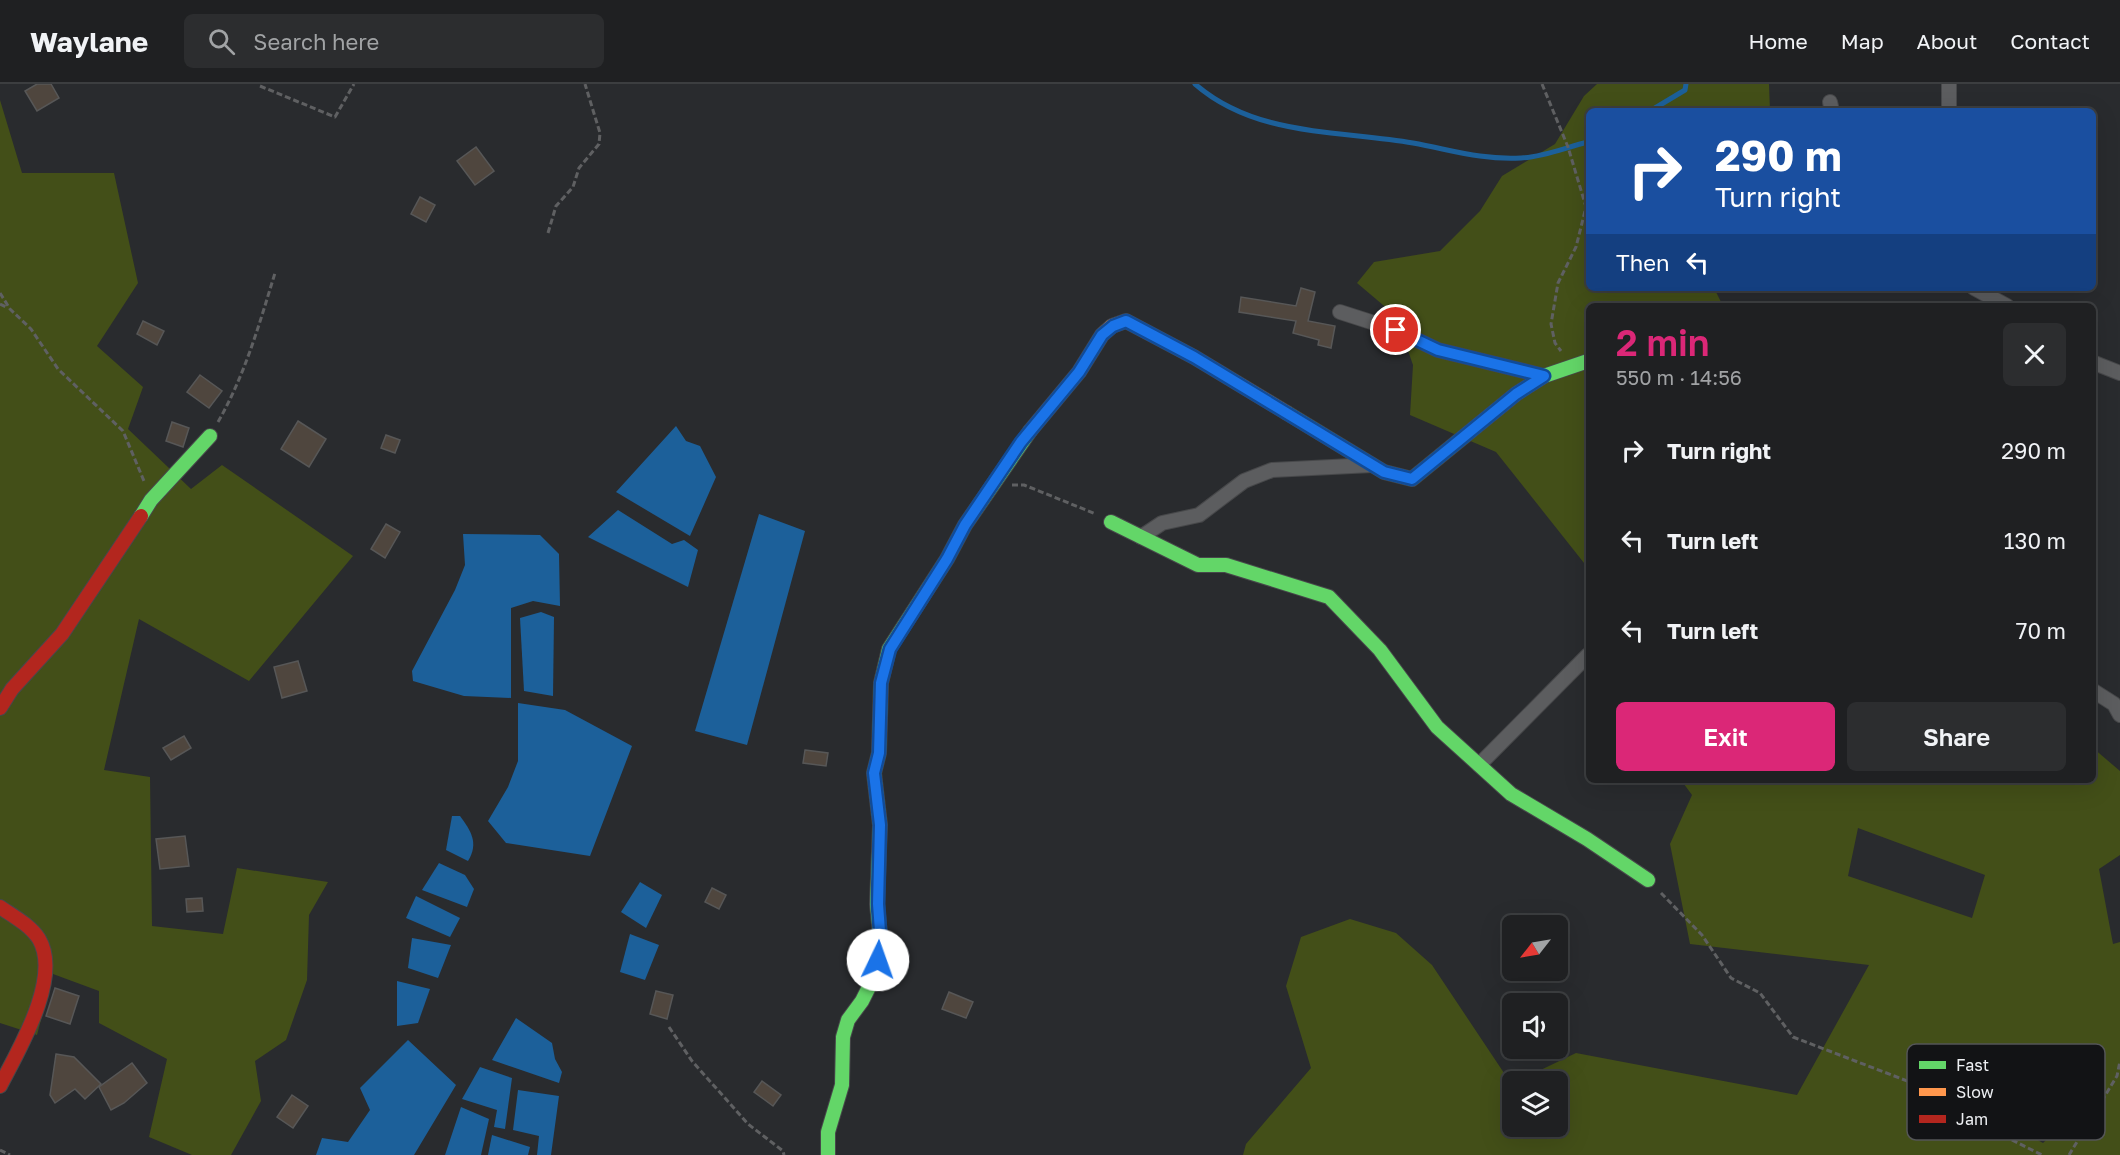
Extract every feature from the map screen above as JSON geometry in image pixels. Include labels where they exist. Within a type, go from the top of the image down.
[{"type":"street","points":[[1949,84],[1949,108]]},
{"type":"street","points":[[1980,291],[2002,303]]},
{"type":"street","points":[[1340,312],[1396,330],[1438,350],[1544,376]]},
{"type":"street","points":[[828,1155],[828,1132],[842,1085],[843,1037],[848,1020],[862,1001],[875,975],[881,945],[878,904],[880,825],[874,773],[879,753],[881,683],[890,649],[993,483],[1021,442],[1079,372],[1102,335],[1113,326],[1126,321],[1194,357],[1384,472],[1412,479],[1516,394],[1544,376],[1586,362]]},
{"type":"street","points":[[2096,362],[2120,373]]},
{"type":"street","points":[[0,708],[12,689],[62,634],[152,500],[210,436]]},
{"type":"street","points":[[1141,537],[1162,523],[1199,515],[1244,481],[1272,470],[1372,465]]},
{"type":"street","points":[[1110,522],[1198,565],[1226,565],[1329,597],[1380,650],[1437,727],[1511,794],[1587,839],[1648,880]]},
{"type":"street","points":[[1479,765],[1586,656]]},
{"type":"street","points":[[2096,693],[2114,704],[2120,715]]},
{"type":"street","points":[[0,907],[32,930],[43,947],[45,966],[37,1008],[25,1041],[0,1086]]},
{"type":"path","points":[[260,86],[335,117],[354,84]]},
{"type":"path","points":[[548,234],[556,206],[573,187],[579,168],[599,144],[600,133],[585,84]]},
{"type":"path","points":[[1542,84],[1568,147],[1586,207],[1576,247],[1558,283],[1551,324],[1556,343],[1571,366]]},
{"type":"path","points":[[210,436],[232,396],[251,352],[275,273]]},
{"type":"path","points":[[0,293],[10,309],[31,329],[58,369],[123,431],[152,500]]},
{"type":"path","points":[[0,304],[10,309]]},
{"type":"path","points":[[993,483],[1024,485],[1076,504],[1110,522]]},
{"type":"path","points":[[1648,880],[1702,935],[1731,978],[1760,993],[1793,1038],[1907,1080]]},
{"type":"path","points":[[669,1027],[692,1061],[727,1101],[748,1124],[783,1151],[784,1155]]},
{"type":"path","points":[[2105,1096],[2117,1076],[2120,1061]]},
{"type":"path","points":[[2012,1140],[2042,1155]]},
{"type":"path","points":[[2069,1155],[2078,1140]]},
{"type":"path","points":[[0,1150],[10,1155]]},
{"type":"green space","points":[[1597,84],[1769,84],[1770,108],[1586,108],[1586,291],[1716,291],[1722,303],[1586,303],[1586,565],[1496,452],[1410,415],[1413,365],[1396,316],[1357,283],[1374,262],[1440,251],[1480,211],[1502,176],[1555,144],[1584,96]]},
{"type":"green space","points":[[0,100],[22,173],[114,173],[138,283],[97,346],[143,387],[128,429],[191,489],[222,465],[353,556],[249,681],[139,619],[104,770],[150,777],[152,926],[223,934],[237,868],[328,882],[309,915],[307,980],[286,1040],[255,1061],[261,1101],[231,1155],[192,1155],[149,1137],[167,1059],[99,1023],[99,991],[53,974],[37,1035],[0,1023]]},
{"type":"green space","points":[[2096,751],[2120,771],[2120,855],[2099,869],[2113,944],[2120,942],[2120,1155],[1243,1155],[1246,1144],[1311,1068],[1286,986],[1301,937],[1350,919],[1396,933],[1432,965],[1503,1071],[1502,1137],[1568,1137],[1568,1071],[1539,1071],[1568,1059],[1576,1053],[1797,1095],[1869,965],[1690,944],[1670,844],[1692,795],[1683,783],[2096,783]],"holes":[[[1858,828],[1985,875],[1972,918],[1848,876]]]},
{"type":"water","points":[[676,426],[686,441],[700,446],[716,477],[690,536],[616,492]]},
{"type":"water","points":[[618,510],[672,544],[684,540],[698,550],[688,587],[588,537]]},
{"type":"water","points":[[759,514],[805,531],[747,745],[695,731]]},
{"type":"water","points":[[463,534],[540,535],[559,554],[560,606],[533,601],[511,608],[511,698],[464,696],[413,681],[412,671],[455,590],[465,565]]},
{"type":"water","points":[[541,612],[554,617],[553,696],[524,691],[520,618]]},
{"type":"water","points":[[518,703],[565,710],[632,746],[590,856],[506,843],[488,821],[508,787],[518,761]]},
{"type":"water","points":[[452,816],[460,816],[472,837],[473,848],[468,861],[446,850]]},
{"type":"water","points":[[439,863],[465,875],[474,889],[467,907],[422,890]]},
{"type":"water","points":[[640,882],[662,895],[646,928],[621,912]]},
{"type":"water","points":[[416,896],[460,918],[450,937],[406,918]]},
{"type":"water","points":[[630,934],[659,945],[645,980],[620,972]]},
{"type":"water","points":[[412,938],[451,945],[438,978],[408,968]]},
{"type":"water","points":[[397,981],[430,989],[418,1023],[397,1026]]},
{"type":"water","points":[[516,1018],[552,1043],[555,1059],[562,1072],[559,1083],[492,1060]]},
{"type":"water","points":[[408,1040],[456,1085],[414,1155],[316,1155],[322,1138],[348,1142],[370,1110],[360,1088]]},
{"type":"water","points":[[480,1067],[512,1078],[505,1129],[494,1127],[497,1110],[462,1099]]},
{"type":"water","points":[[518,1090],[559,1096],[551,1155],[537,1155],[539,1136],[513,1130]]},
{"type":"water","points":[[461,1107],[489,1119],[481,1155],[445,1155]]},
{"type":"water","points":[[492,1135],[530,1147],[528,1155],[488,1155]]},
{"type":"building","points":[[37,84],[51,84],[59,98],[37,111],[25,91]]},
{"type":"building","points":[[476,147],[494,171],[475,185],[457,161]]},
{"type":"building","points":[[420,197],[435,205],[426,222],[411,214]]},
{"type":"building","points":[[1301,288],[1315,292],[1308,321],[1335,326],[1331,348],[1318,345],[1319,340],[1293,333],[1296,321],[1239,312],[1241,297],[1296,306]]},
{"type":"building","points":[[143,321],[164,331],[157,345],[137,334]]},
{"type":"building","points":[[200,375],[222,391],[209,408],[187,392]]},
{"type":"building","points":[[298,421],[326,439],[309,467],[281,449]]},
{"type":"building","points":[[172,422],[189,428],[183,447],[166,441]]},
{"type":"building","points":[[386,435],[400,440],[395,453],[381,448]]},
{"type":"building","points":[[386,524],[400,532],[385,558],[371,549]]},
{"type":"building","points":[[298,661],[307,691],[282,698],[274,667]]},
{"type":"building","points":[[184,736],[191,748],[171,760],[163,748]]},
{"type":"building","points":[[805,750],[828,753],[826,766],[803,763]]},
{"type":"building","points":[[185,836],[189,866],[160,869],[156,839]]},
{"type":"building","points":[[712,888],[726,895],[719,909],[705,902]]},
{"type":"building","points":[[202,898],[203,911],[187,912],[186,899]]},
{"type":"building","points":[[55,988],[79,996],[70,1024],[46,1016]]},
{"type":"building","points":[[656,991],[673,995],[667,1019],[650,1014]]},
{"type":"building","points":[[949,992],[973,1002],[966,1018],[942,1009]]},
{"type":"building","points":[[56,1054],[74,1057],[101,1084],[85,1099],[75,1089],[55,1103],[50,1095]]},
{"type":"building","points":[[132,1063],[147,1083],[124,1103],[111,1110],[99,1087]]},
{"type":"building","points":[[762,1081],[781,1095],[773,1106],[754,1092]]},
{"type":"building","points":[[292,1095],[308,1106],[293,1128],[277,1117]]},
{"type":"waterway","points":[[1195,84],[1219,101],[1244,114],[1271,123],[1327,133],[1413,143],[1479,156],[1529,157],[1586,143]]},
{"type":"waterway","points":[[1655,108],[1685,90],[1686,84]]},
{"type":"traffic: fast","points":[[1287,413],[1384,472],[1412,479],[1516,394],[1544,376],[1586,362]]},
{"type":"traffic: fast","points":[[828,1155],[828,1132],[842,1085],[843,1037],[848,1020],[862,1001],[875,975],[881,945],[877,904],[880,825],[874,773],[879,753],[881,683],[889,649],[947,559],[965,525],[1030,431]]},
{"type":"traffic: fast","points":[[141,516],[151,500],[210,436]]},
{"type":"traffic: fast","points":[[1111,522],[1198,565],[1226,565],[1329,597],[1380,650],[1437,727],[1511,794],[1587,839],[1648,880]]},
{"type":"traffic: slow","points":[[1030,431],[1079,372],[1102,335],[1112,326],[1126,321],[1194,357],[1287,413]]},
{"type":"traffic: jam","points":[[0,708],[12,689],[62,634],[141,516]]},
{"type":"traffic: jam","points":[[0,907],[35,934],[45,955],[42,993],[35,1014],[0,1086]]},
{"type":"route","points":[[878,960],[881,945],[878,904],[881,871],[880,825],[874,773],[879,753],[881,683],[890,649],[947,559],[977,506],[1021,442],[1079,372],[1102,335],[1113,326],[1126,321],[1194,357],[1384,472],[1412,479],[1478,428],[1516,394],[1544,376],[1438,350],[1396,330]]}]
